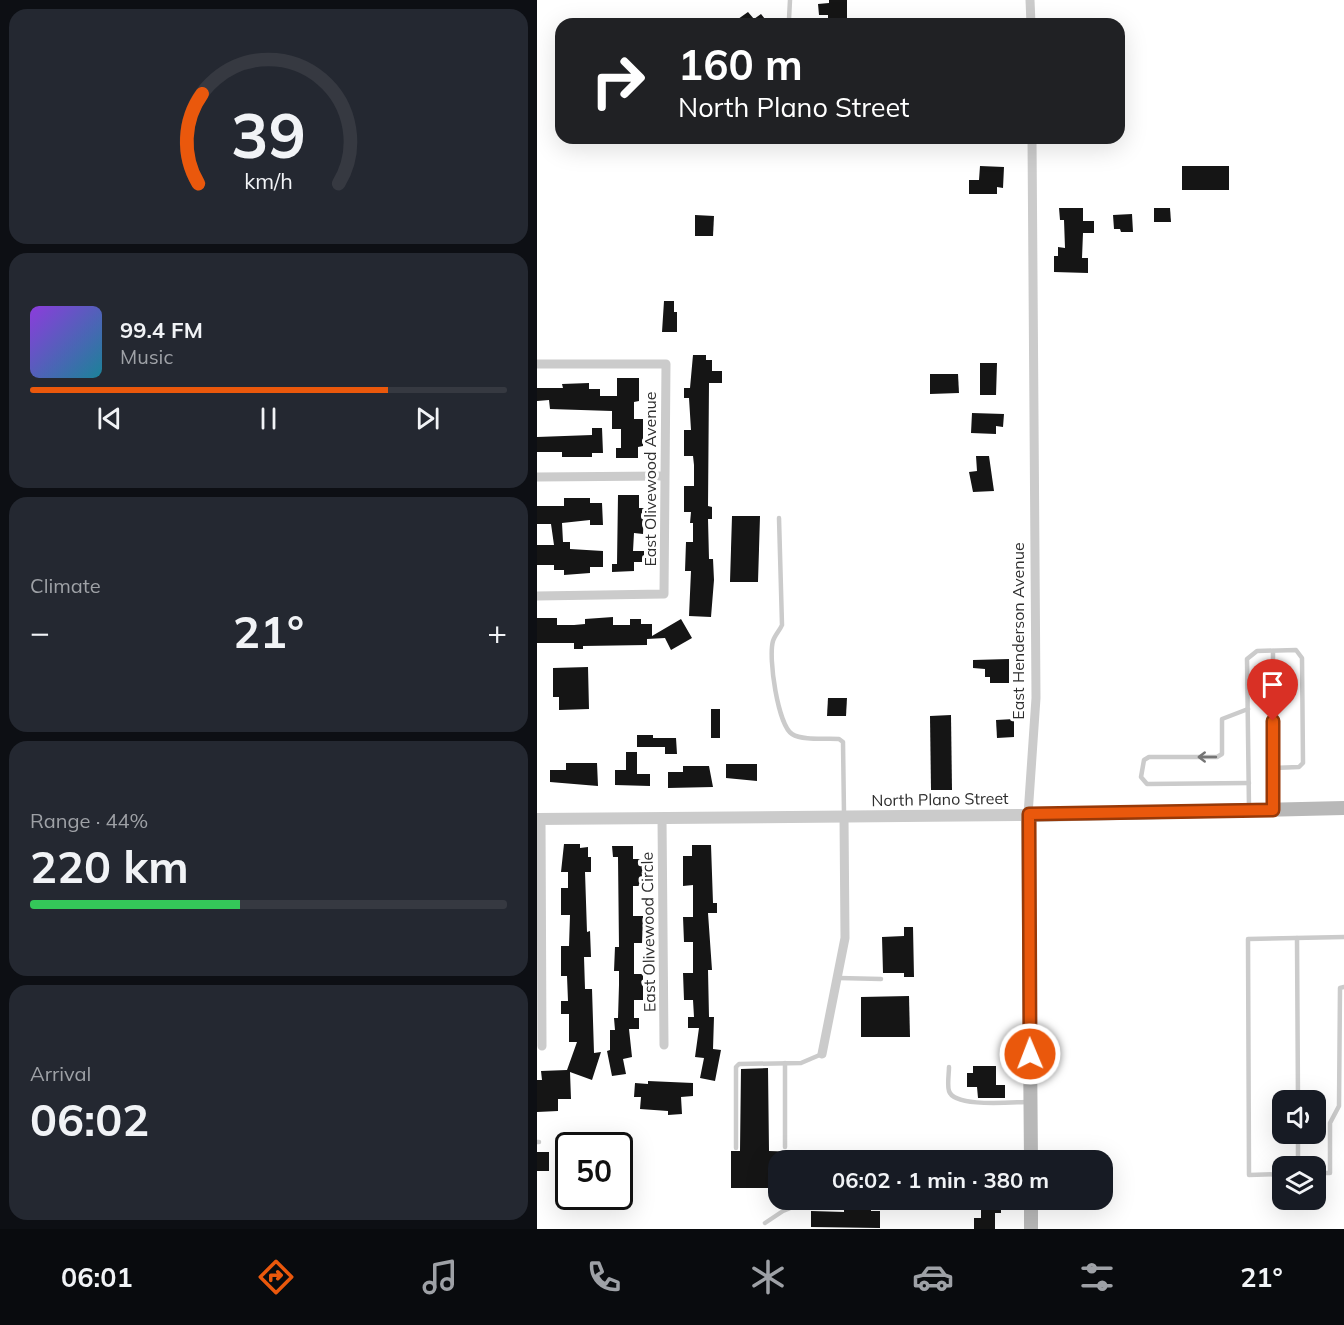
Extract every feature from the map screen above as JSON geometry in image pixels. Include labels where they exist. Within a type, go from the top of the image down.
[{"type":"main road","name":"North Plano Street","points":[[1029,814],[1344,808]]},
{"type":"main road","name":"East Henderson Avenue","points":[[1029,814],[1031,1150]]},
{"type":"main road","points":[[1031,1210],[1032,1229]]},
{"type":"street","points":[[1030,0],[1031,18]]},
{"type":"street","name":"East Henderson Avenue","points":[[1029,814],[1036,698],[1032,144]]},
{"type":"street","name":"East Olivewood Avenue","points":[[537,364],[666,364],[664,594],[537,596]]},
{"type":"street","points":[[537,477],[664,476]]},
{"type":"street","name":"North Plano Street","points":[[539,819],[1029,814]]},
{"type":"street","points":[[822,1054],[839,978],[845,929],[844,817]]},
{"type":"street","name":"East Olivewood Circle","points":[[662,818],[664,1045]]},
{"type":"street","points":[[539,819],[542,1046]]},
{"type":"lane","points":[[789,18],[790,0]]},
{"type":"lane","points":[[779,518],[782,625],[773,640],[773,683],[780,701],[782,723],[789,732],[796,736],[839,739],[843,742],[844,817]]},
{"type":"lane","points":[[1249,810],[1247,659],[1257,651],[1296,650],[1302,658],[1303,763],[1299,767],[1273,768]]},
{"type":"lane","points":[[1273,651],[1273,810]]},
{"type":"lane","points":[[1248,709],[1222,720],[1222,754],[1217,758],[1149,757],[1144,760],[1140,777],[1147,784],[1249,783]]},
{"type":"lane","points":[[1272,1174],[1249,1175],[1248,939],[1344,937]]},
{"type":"lane","points":[[1297,938],[1298,1090]]},
{"type":"lane","points":[[839,978],[881,979]]},
{"type":"lane","points":[[1326,1173],[1330,1173],[1330,1123],[1339,1106],[1340,988],[1344,987]]},
{"type":"lane","points":[[736,1148],[736,1067],[746,1063],[801,1063],[822,1054]]},
{"type":"lane","points":[[785,1063],[785,1147]]},
{"type":"lane","points":[[949,1067],[949,1092],[953,1098],[969,1102],[1031,1102]]},
{"type":"lane","points":[[765,1224],[785,1210]]},
{"type":"building","points":[[829,0],[847,0],[847,18],[828,18],[828,15],[819,15],[818,4],[829,3]]},
{"type":"building","points":[[748,12],[753,18],[740,18]]},
{"type":"building","points":[[980,166],[1004,167],[1003,188],[997,187],[997,194],[969,194],[969,180],[979,180]]},
{"type":"building","points":[[1182,166],[1229,166],[1229,190],[1182,190]]},
{"type":"building","points":[[1059,208],[1083,208],[1083,221],[1094,221],[1094,233],[1083,233],[1082,258],[1088,258],[1088,273],[1054,272],[1054,256],[1058,256],[1058,247],[1065,248],[1064,220],[1060,220]]},
{"type":"building","points":[[1154,208],[1170,208],[1171,222],[1154,222]]},
{"type":"building","points":[[1132,214],[1133,232],[1121,232],[1120,229],[1114,229],[1113,215]]},
{"type":"building","points":[[695,215],[714,216],[713,236],[695,236]]},
{"type":"building","points":[[664,301],[674,301],[674,312],[677,312],[677,332],[662,332]]},
{"type":"building","points":[[693,355],[706,355],[706,360],[712,360],[712,371],[722,371],[722,383],[709,383],[708,506],[712,507],[712,519],[708,519],[709,559],[713,559],[714,580],[711,617],[689,616],[691,571],[685,571],[686,542],[693,542],[693,523],[690,523],[691,512],[684,512],[684,486],[694,486],[694,465],[693,456],[684,456],[684,430],[691,430],[689,398],[684,398],[684,388],[690,388]]},
{"type":"building","points":[[980,363],[997,363],[996,395],[980,395]]},
{"type":"building","points":[[930,374],[958,374],[959,393],[930,394]]},
{"type":"building","points":[[617,378],[639,378],[639,401],[634,402],[634,419],[643,419],[643,446],[638,447],[638,458],[616,458],[616,448],[621,448],[621,429],[612,429],[612,411],[550,409],[549,400],[537,401],[537,388],[563,388],[562,384],[589,383],[589,389],[600,389],[600,396],[617,396]]},
{"type":"building","points":[[972,413],[1004,414],[1003,427],[996,426],[996,434],[971,433]]},
{"type":"building","points":[[592,428],[602,428],[603,453],[592,453],[592,457],[562,457],[562,452],[537,452],[537,437],[592,435]]},
{"type":"building","points":[[976,456],[989,456],[994,491],[973,492],[969,472],[977,471]]},
{"type":"building","points":[[618,495],[639,495],[639,508],[644,508],[643,534],[634,533],[633,551],[644,551],[644,562],[634,562],[634,571],[612,572],[612,564],[617,564]]},
{"type":"building","points":[[564,498],[590,498],[590,503],[602,503],[603,525],[590,525],[590,520],[562,523],[563,542],[570,542],[570,549],[603,551],[603,567],[590,567],[590,573],[564,575],[564,570],[554,570],[554,565],[537,565],[537,545],[554,545],[551,524],[537,524],[537,506],[564,506]]},
{"type":"building","points":[[732,516],[760,516],[758,582],[730,582]]},
{"type":"building","points":[[613,617],[613,625],[630,625],[630,619],[641,619],[641,624],[652,624],[652,636],[681,619],[692,638],[671,650],[665,638],[647,639],[647,645],[583,646],[583,649],[574,649],[574,643],[537,643],[537,618],[557,618],[557,625],[574,625],[585,624],[585,619]]},
{"type":"building","points":[[1009,659],[1009,683],[990,683],[990,677],[985,677],[985,669],[973,668],[973,660]]},
{"type":"building","points":[[588,667],[589,709],[559,710],[559,697],[553,697],[553,668]]},
{"type":"building","points":[[828,698],[847,698],[846,716],[827,716]]},
{"type":"building","points":[[711,709],[720,709],[720,738],[711,738]]},
{"type":"building","points":[[951,715],[952,790],[931,790],[930,716]]},
{"type":"building","points":[[1014,719],[1014,737],[997,738],[996,720]]},
{"type":"building","points":[[637,735],[676,738],[677,754],[665,754],[665,747],[637,747]]},
{"type":"building","points":[[626,752],[637,752],[637,774],[650,774],[650,786],[615,785],[615,770],[626,770]]},
{"type":"building","points":[[566,763],[597,763],[598,786],[550,782],[550,770],[566,770]]},
{"type":"building","points":[[726,764],[757,764],[757,781],[726,778]]},
{"type":"building","points":[[683,766],[709,766],[713,787],[668,788],[668,772],[683,772]]},
{"type":"building","points":[[564,844],[580,844],[580,848],[588,847],[588,857],[591,857],[591,872],[585,872],[587,932],[590,931],[591,957],[584,957],[585,989],[592,989],[594,1053],[601,1052],[592,1080],[570,1072],[571,1099],[558,1099],[558,1111],[537,1112],[537,1080],[542,1080],[541,1071],[567,1070],[577,1042],[569,1042],[569,1014],[561,1014],[561,1001],[568,1001],[567,976],[561,976],[561,946],[569,946],[570,915],[561,915],[561,888],[568,888],[568,872],[561,872]]},
{"type":"building","points":[[692,845],[711,845],[713,903],[717,903],[717,913],[708,913],[712,970],[708,970],[709,1017],[714,1017],[713,1049],[721,1050],[715,1081],[700,1078],[704,1058],[695,1057],[699,1028],[688,1028],[688,1017],[694,1017],[693,1000],[684,1000],[683,973],[693,973],[693,942],[684,942],[683,917],[693,917],[693,885],[683,886],[683,856],[692,856]]},
{"type":"building","points":[[612,846],[633,846],[633,859],[643,859],[643,886],[633,886],[633,916],[643,916],[642,943],[634,943],[634,974],[643,974],[643,1000],[634,1000],[634,1018],[639,1018],[639,1029],[629,1029],[632,1057],[623,1059],[626,1074],[612,1076],[607,1051],[610,1050],[610,1030],[615,1030],[614,1018],[618,1018],[619,971],[614,971],[615,947],[619,947],[618,857],[613,857]]},
{"type":"building","points":[[904,927],[913,927],[914,977],[904,977],[904,973],[883,973],[882,937],[904,936]]},
{"type":"building","points":[[909,996],[910,1037],[861,1037],[861,997]]},
{"type":"building","points":[[973,1066],[996,1066],[996,1085],[1005,1085],[1005,1098],[978,1098],[977,1087],[967,1087],[967,1073],[973,1073]]},
{"type":"building","points":[[768,1068],[768,1188],[731,1188],[731,1151],[740,1151],[741,1069]]},
{"type":"building","points":[[648,1081],[693,1083],[693,1096],[681,1097],[682,1114],[668,1115],[668,1111],[640,1109],[641,1097],[634,1097],[635,1083],[648,1084]]},
{"type":"building","points":[[537,1152],[549,1152],[549,1171],[537,1171]]},
{"type":"building","points":[[844,1210],[880,1211],[880,1228],[811,1227],[811,1211],[844,1212]]},
{"type":"building","points":[[981,1210],[1001,1210],[1001,1213],[995,1213],[995,1229],[974,1229],[974,1218],[981,1218]]},
{"type":"route","points":[[1030,1054],[1029,814],[1273,810],[1273,721]]}]
